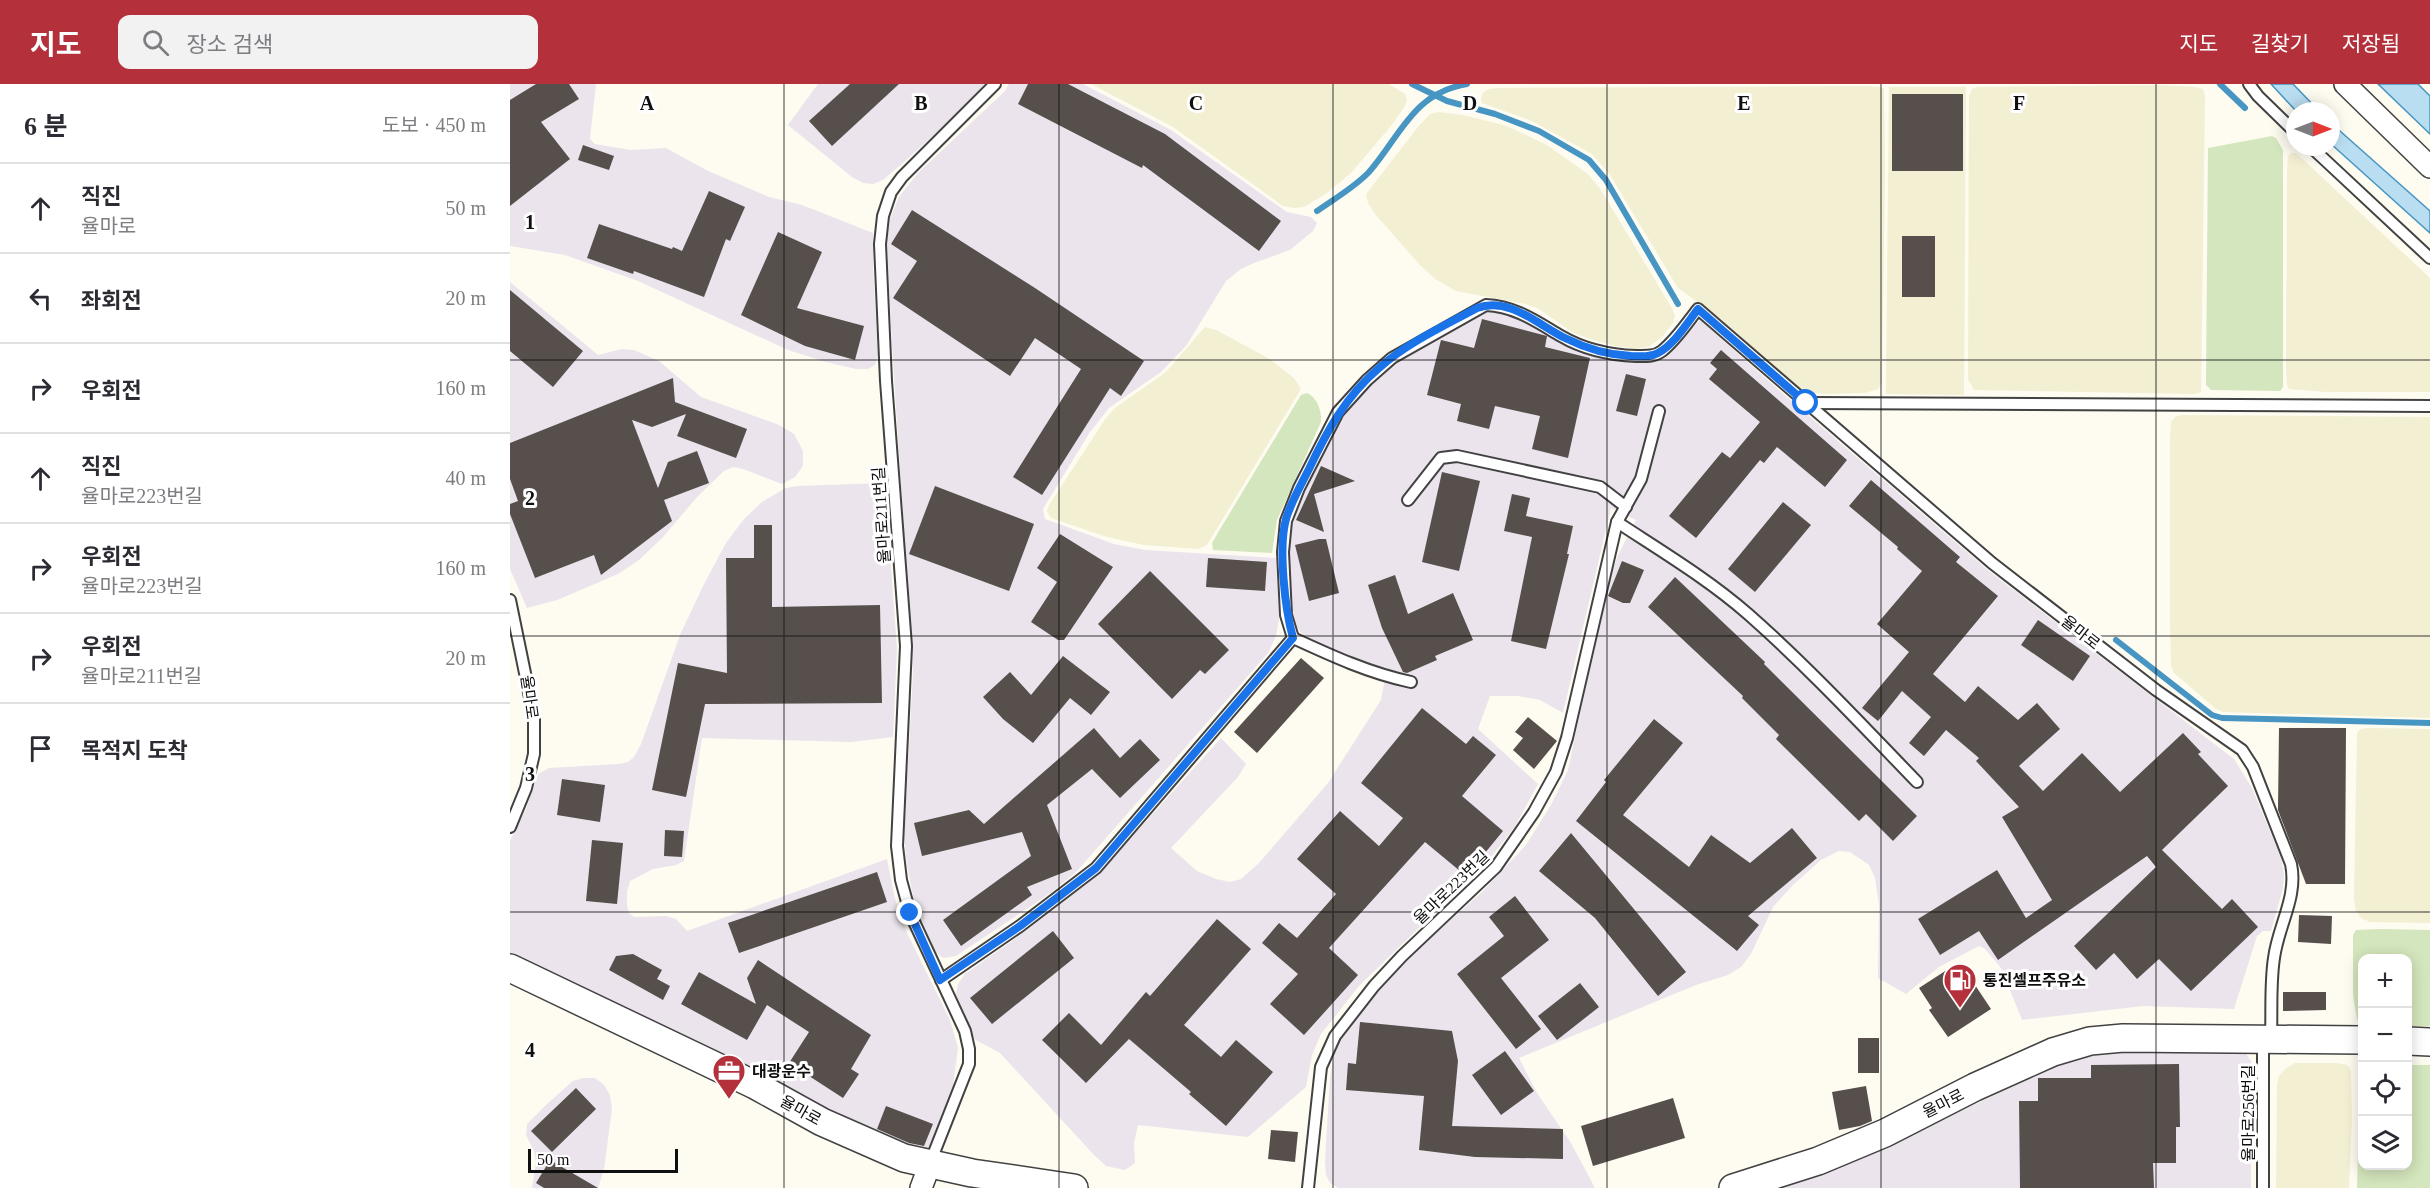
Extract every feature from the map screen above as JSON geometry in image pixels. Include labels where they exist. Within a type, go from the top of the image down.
[{"type":"street","points":[[2345,84],[2430,168]]},
{"type":"street","name":"율마로","points":[[510,968],[755,1085],[822,1122],[904,1158],[926,1176],[1074,1188]]},
{"type":"street","name":"율마로","points":[[1733,1188],[1763,1184],[1885,1133],[1975,1087],[2053,1052],[2090,1041],[2123,1038],[2358,1040]]},
{"type":"street","points":[[2412,1041],[2430,1041]]},
{"type":"lane","name":"율마로211번길","points":[[926,1176],[969,1064],[969,1049],[965,1031],[910,913],[901,880],[897,846],[906,646],[886,381],[880,244],[883,216],[891,192],[902,177],[995,84]]},
{"type":"lane","points":[[2250,84],[2258,96],[2286,123]]},
{"type":"lane","points":[[2321,156],[2430,258]]},
{"type":"lane","name":"율마로","points":[[1293,638],[1286,615],[1283,552],[1286,521],[1299,488],[1338,412],[1367,380],[1392,358],[1477,308],[1486,305],[1496,305],[1536,320],[1562,337],[1585,347],[1621,356],[1650,356],[1670,344],[1698,309],[1992,563],[2156,690],[2242,750],[2253,767],[2294,876],[2292,893],[2274,957],[2267,1038]]},
{"type":"lane","points":[[1806,403],[2430,406]]},
{"type":"lane","name":"율마로223번길","points":[[1308,1188],[1321,1066],[1335,1036],[1374,986],[1402,956],[1496,867],[1534,812],[1556,772],[1567,738],[1617,522],[1641,479],[1659,411]]},
{"type":"lane","points":[[1408,500],[1441,458],[1456,456],[1600,487],[1626,507]]},
{"type":"lane","points":[[1617,522],[1677,561],[1746,612],[1807,669],[1917,782]]},
{"type":"lane","name":"율마로","points":[[510,600],[525,665],[534,726],[534,754],[526,788],[515,820],[510,827]]},
{"type":"lane","points":[[940,980],[1020,926],[1096,868],[1293,638],[1381,676],[1411,682]]},
{"type":"lane","name":"율마로256번길","points":[[2263,1188],[2267,1038]]},
{"type":"shaded area","points":[[510,84],[596,84],[590,139],[595,144],[631,150],[666,148],[708,171],[769,197],[802,205],[873,233],[878,355],[875,365],[868,369],[856,369],[788,350],[638,281],[565,255],[510,246]]},
{"type":"shaded area","points":[[818,84],[985,84],[904,162],[883,180],[873,184],[863,183],[852,177],[788,125]]},
{"type":"shaded area","points":[[1009,84],[1083,84],[1171,130],[1287,212],[1311,217],[1317,223],[1313,231],[1290,250],[1241,269],[1226,281],[1186,346],[1161,372],[1109,408],[1090,432],[1043,509],[1045,519],[1114,544],[1145,550],[1277,558],[1279,619],[1276,636],[1268,653],[1078,870],[1055,890],[956,956],[943,958],[935,952],[914,901],[904,836],[913,673],[887,242],[890,219],[899,197],[909,184],[1005,91]]},
{"type":"shaded area","points":[[1091,84],[1389,84],[1405,94],[1407,99],[1405,106],[1391,126],[1351,173],[1327,193],[1304,207],[1294,208],[1283,206],[1173,127]]},
{"type":"shaded area","points":[[2158,85],[2196,87],[2203,89],[2205,96],[2201,392],[2194,394],[1974,390],[1968,379],[1969,96],[1972,89],[1977,87]]},
{"type":"shaded area","points":[[1868,86],[1884,89],[1885,170],[1882,383],[1878,389],[1865,393],[1823,394],[1800,388],[1721,319],[1678,288],[1610,175],[1592,154],[1532,121],[1482,103],[1481,98],[1488,89],[1499,88]]},
{"type":"shaded area","points":[[1889,87],[1966,87],[1964,395],[1886,394]]},
{"type":"shaded area","points":[[1439,112],[1463,115],[1507,126],[1547,145],[1588,174],[1601,190],[1673,310],[1675,316],[1673,323],[1662,337],[1650,346],[1637,349],[1589,339],[1572,332],[1539,309],[1526,304],[1456,291],[1435,279],[1420,265],[1375,214],[1368,203],[1366,194],[1418,127],[1430,114]]},
{"type":"shaded area","points":[[2288,156],[2299,156],[2430,278],[2430,392],[2326,392],[2289,389],[2286,368]]},
{"type":"shaded area","points":[[510,282],[598,355],[622,349],[634,350],[659,361],[701,397],[777,424],[794,434],[803,451],[803,466],[795,477],[782,484],[743,469],[733,467],[724,471],[639,560],[618,574],[557,600],[527,608],[510,569]]},
{"type":"shaded area","points":[[1487,310],[1515,316],[1618,359],[1639,362],[1660,359],[1672,351],[1700,320],[1989,571],[2234,759],[2252,788],[2281,858],[2284,874],[2283,888],[2271,931],[2263,931],[2257,936],[2234,1009],[2143,1006],[2022,1020],[2001,968],[1985,949],[1979,946],[1939,967],[1906,994],[1878,978],[1879,905],[1875,878],[1869,865],[1850,852],[1839,851],[1821,860],[1773,907],[1751,954],[1741,967],[1728,975],[1696,985],[1519,1058],[1537,1093],[1571,1143],[1595,1188],[1338,1188],[1330,1183],[1326,1175],[1325,1161],[1330,1078],[1333,1058],[1341,1037],[1363,1008],[1416,951],[1482,892],[1526,845],[1551,805],[1568,770],[1606,589],[1618,555],[1636,520],[1611,508],[1563,713],[1540,700],[1518,696],[1490,696],[1478,729],[1538,784],[1514,828],[1487,862],[1359,986],[1321,1034],[1312,1055],[1306,1087],[1248,1137],[1138,1125],[1134,1143],[1135,1163],[1125,1170],[1106,1166],[1094,1155],[1000,1053],[974,1039],[956,994],[958,984],[965,974],[1096,877],[1221,738],[1246,764],[1238,777],[1171,848],[1197,871],[1216,879],[1230,882],[1241,879],[1259,863],[1328,783],[1381,700],[1386,672],[1352,661],[1314,643],[1296,626],[1292,609],[1288,562],[1288,536],[1291,522],[1336,424],[1350,406],[1378,376],[1398,359]]},
{"type":"shaded area","points":[[1205,327],[1216,330],[1268,358],[1294,378],[1301,389],[1207,545],[1198,549],[1144,545],[1107,537],[1051,518],[1047,511],[1049,505],[1106,418],[1115,408],[1166,372]]},
{"type":"shaded area","points":[[2181,415],[2430,417],[2430,718],[2223,712],[2216,709],[2174,673],[2171,666],[2170,620],[2170,437],[2171,422],[2175,417]]},
{"type":"shaded area","points":[[885,483],[897,649],[893,737],[851,742],[702,738],[684,861],[676,865],[653,869],[630,881],[627,906],[629,913],[634,917],[666,916],[676,919],[687,931],[887,859],[895,899],[907,933],[950,1020],[958,1048],[953,1086],[925,1157],[510,959],[510,841],[526,809],[538,774],[549,768],[619,764],[628,762],[634,757],[641,744],[680,635],[703,586],[726,543],[744,519],[762,502],[786,488],[797,486]]},
{"type":"shaded area","points":[[2361,729],[2430,729],[2430,923],[2370,922],[2361,918],[2356,911],[2354,899],[2357,733]]},
{"type":"shaded area","points":[[2237,1049],[2246,1054],[2251,1061],[2251,1188],[1778,1188],[1882,1148],[2073,1058],[2120,1050]]},
{"type":"shaded area","points":[[2295,1063],[2337,1063],[2347,1065],[2351,1071],[2352,1119],[2349,1188],[2276,1188],[2277,1085],[2279,1076]]},
{"type":"shaded area","points":[[595,1078],[604,1085],[610,1095],[612,1109],[604,1169],[598,1188],[532,1188],[536,1163],[534,1151],[526,1135],[527,1124],[573,1081]]},
{"type":"green space","points":[[2272,136],[2276,138],[2283,150],[2283,387],[2280,391],[2211,390],[2206,385],[2208,148]]},
{"type":"green space","points":[[1307,393],[1318,405],[1321,422],[1277,520],[1272,553],[1213,550],[1212,543],[1219,531],[1301,395]]},
{"type":"green space","points":[[2356,930],[2430,930],[2430,1026],[2412,1026],[2412,954],[2358,954],[2357,1020],[2353,995],[2353,935]]},
{"type":"green space","points":[[2412,1065],[2430,1065],[2430,1188],[2357,1188],[2358,1149],[2358,1170],[2412,1170]]},
{"type":"water","points":[[2271,84],[2293,84],[2310,102],[2288,102]]},
{"type":"water","points":[[2378,84],[2418,84],[2430,96],[2430,134]]},
{"type":"water","points":[[2340,131],[2430,211],[2430,233],[2340,152]]},
{"type":"building","points":[[536,84],[569,84],[579,99],[541,122],[570,159],[510,206],[510,100]]},
{"type":"building","points":[[850,84],[899,84],[832,146],[809,121]]},
{"type":"building","points":[[1028,84],[1068,84],[1165,134],[1281,221],[1259,251],[1143,165],[1142,168],[1018,104]]},
{"type":"building","points":[[1892,94],[1963,94],[1963,171],[1892,171]]},
{"type":"building","points":[[583,145],[614,156],[609,170],[578,160]]},
{"type":"building","points":[[709,191],[745,207],[730,241],[726,239],[704,297],[634,271],[633,274],[587,258],[599,224],[682,251]]},
{"type":"building","points":[[912,210],[1144,361],[1121,396],[1110,388],[1042,495],[1013,477],[1081,369],[1035,338],[1010,376],[893,298],[917,261],[891,244]]},
{"type":"building","points":[[778,232],[822,252],[797,308],[864,326],[855,360],[805,346],[741,315]]},
{"type":"building","points":[[1902,236],[1935,236],[1935,297],[1902,297]]},
{"type":"building","points":[[510,290],[583,351],[553,387],[510,351]]},
{"type":"building","points":[[1482,319],[1547,336],[1545,347],[1590,358],[1568,458],[1532,449],[1540,416],[1495,406],[1489,429],[1457,421],[1461,404],[1427,395],[1441,340],[1474,348]]},
{"type":"building","points":[[1721,350],[1847,460],[1825,487],[1777,447],[1764,463],[1760,460],[1696,538],[1669,516],[1722,452],[1730,458],[1760,422],[1709,379],[1717,369],[1710,363]]},
{"type":"building","points":[[1626,374],[1646,379],[1637,416],[1616,411]]},
{"type":"building","points":[[673,378],[675,402],[747,429],[736,458],[677,436],[686,414],[652,427],[632,420],[658,488],[668,462],[697,451],[709,483],[664,500],[672,521],[601,575],[594,555],[535,578],[510,514],[510,504],[518,501],[510,479],[510,443]]},
{"type":"building","points":[[1321,466],[1355,481],[1314,494],[1324,532],[1296,520]]},
{"type":"building","points":[[1442,472],[1480,481],[1459,571],[1422,562]]},
{"type":"building","points":[[1871,480],[1960,557],[1956,562],[1998,596],[1933,674],[1965,702],[1978,686],[2018,720],[2037,703],[2060,729],[2019,766],[2043,791],[2082,753],[2120,792],[2183,733],[2201,752],[2198,754],[2228,786],[2162,850],[2222,909],[2232,899],[2258,927],[2191,991],[2159,959],[2137,979],[2114,953],[2096,970],[2074,946],[2156,867],[2147,856],[1998,960],[1979,931],[1940,955],[1918,919],[1997,870],[2026,918],[2052,900],[2002,817],[2019,807],[1976,761],[1979,758],[1946,730],[1924,756],[1909,743],[1931,717],[1902,691],[1878,721],[1862,708],[1909,652],[1877,624],[1922,571],[1897,549],[1898,547],[1849,506]]},
{"type":"building","points":[[935,486],[1034,524],[1009,591],[909,554]]},
{"type":"building","points":[[1512,494],[1530,498],[1526,516],[1573,526],[1567,554],[1569,554],[1546,649],[1511,641],[1532,537],[1504,531]]},
{"type":"building","points":[[1783,502],[1811,525],[1755,592],[1728,569]]},
{"type":"building","points":[[754,525],[772,525],[772,607],[880,605],[882,703],[705,704],[686,797],[652,790],[678,663],[727,673],[726,558],[754,558]]},
{"type":"building","points":[[1060,534],[1113,567],[1064,640],[1058,640],[1031,622],[1057,582],[1037,568]]},
{"type":"building","points":[[1326,539],[1339,593],[1309,601],[1295,545]]},
{"type":"building","points":[[1208,558],[1267,562],[1265,591],[1206,587]]},
{"type":"building","points":[[1622,561],[1644,570],[1630,603],[1623,603],[1608,596]]},
{"type":"building","points":[[1150,571],[1229,650],[1205,674],[1200,670],[1172,699],[1098,624]]},
{"type":"building","points":[[1395,575],[1408,614],[1453,593],[1473,640],[1435,656],[1437,660],[1407,673],[1403,672],[1382,628],[1368,585]]},
{"type":"building","points":[[1675,577],[1765,662],[1764,664],[1917,816],[1893,841],[1866,814],[1859,821],[1776,739],[1779,735],[1742,698],[1743,696],[1648,607]]},
{"type":"building","points":[[2038,620],[2090,656],[2073,681],[2021,645]]},
{"type":"building","points":[[1063,656],[1110,692],[1091,715],[1070,698],[1033,743],[1003,719],[983,697],[1010,672],[1031,695]]},
{"type":"building","points":[[1301,658],[1324,678],[1257,753],[1234,732]]},
{"type":"building","points":[[1422,708],[1466,744],[1473,736],[1496,755],[1462,796],[1503,831],[1466,876],[1425,842],[1329,948],[1358,975],[1304,1035],[1270,1004],[1298,974],[1262,943],[1279,923],[1297,938],[1336,894],[1297,859],[1340,811],[1379,846],[1403,818],[1361,783]]},
{"type":"building","points":[[1528,717],[1557,741],[1534,769],[1513,750],[1523,738],[1515,732]]},
{"type":"building","points":[[1654,719],[1683,743],[1623,815],[1689,867],[1711,835],[1750,863],[1792,828],[1817,858],[1748,916],[1759,925],[1737,951],[1576,821],[1606,782],[1604,780]]},
{"type":"building","points":[[1094,728],[1120,758],[1140,739],[1160,760],[1120,798],[1092,769],[1047,805],[1072,869],[1027,887],[1032,895],[961,946],[943,920],[1031,856],[1022,832],[922,856],[914,823],[969,810],[984,824]]},
{"type":"building","points":[[2279,728],[2346,728],[2345,884],[2306,884],[2278,810]]},
{"type":"building","points":[[562,779],[605,785],[600,822],[557,815]]},
{"type":"building","points":[[665,830],[684,831],[682,857],[664,856]]},
{"type":"building","points":[[1571,833],[1686,972],[1658,996],[1595,918],[1539,871]]},
{"type":"building","points":[[592,840],[623,843],[617,904],[586,901]]},
{"type":"building","points":[[877,872],[887,902],[739,953],[728,923]]},
{"type":"building","points":[[1515,896],[1549,940],[1501,978],[1541,1029],[1516,1049],[1457,974],[1504,936],[1489,917]]},
{"type":"building","points":[[2299,915],[2332,916],[2331,944],[2298,942]]},
{"type":"building","points":[[1217,919],[1251,949],[1184,1025],[1221,1057],[1236,1040],[1273,1072],[1226,1126],[1189,1094],[1191,1092],[1129,1039],[1086,1083],[1042,1040],[1069,1013],[1101,1045],[1146,992],[1150,996]]},
{"type":"building","points":[[1053,931],[1074,958],[992,1024],[970,998]]},
{"type":"building","points":[[633,954],[662,970],[657,979],[670,986],[663,1000],[609,970],[616,956]]},
{"type":"building","points":[[758,960],[871,1035],[851,1069],[859,1074],[843,1098],[789,1063],[809,1032],[767,1005],[747,1040],[681,1004],[699,972],[756,1004],[747,978]]},
{"type":"building","name":"통진셀프주유소","points":[[1956,964],[1969,984],[1973,982],[1991,1009],[1948,1037],[1929,1010],[1932,1008],[1919,988]]},
{"type":"building","points":[[1580,983],[1599,1007],[1557,1040],[1538,1016]]},
{"type":"building","points":[[2283,992],[2326,992],[2326,1010],[2283,1011]]},
{"type":"building","points":[[1360,1022],[1452,1031],[1458,1061],[1452,1126],[1563,1129],[1563,1159],[1475,1157],[1419,1150],[1424,1096],[1346,1090],[1348,1063],[1356,1064]]},
{"type":"building","points":[[1858,1038],[1879,1038],[1879,1073],[1858,1073]]},
{"type":"building","points":[[1505,1051],[1534,1091],[1501,1115],[1472,1075]]},
{"type":"building","points":[[2179,1064],[2180,1127],[2176,1127],[2176,1163],[2153,1163],[2154,1188],[2020,1188],[2019,1101],[2038,1101],[2038,1078],[2091,1078],[2091,1065]]},
{"type":"building","points":[[1866,1086],[1872,1121],[1839,1130],[1832,1092]]},
{"type":"building","points":[[576,1088],[596,1109],[552,1152],[531,1131]]},
{"type":"building","points":[[1673,1098],[1685,1138],[1593,1166],[1581,1126]]},
{"type":"building","points":[[886,1106],[933,1124],[924,1146],[909,1143],[877,1129]]},
{"type":"building","points":[[1271,1130],[1298,1132],[1295,1162],[1268,1159]]},
{"type":"building","points":[[550,1160],[598,1188],[544,1188],[536,1183]]},
{"type":"waterway","points":[[1412,84],[1447,101],[1495,114],[1539,131],[1589,160],[1606,180],[1678,304]]},
{"type":"waterway","points":[[1317,211],[1351,188],[1369,172],[1421,106],[1433,96],[1467,84]]},
{"type":"waterway","points":[[2220,84],[2245,108]]},
{"type":"waterway","points":[[2116,640],[2212,715],[2222,718],[2430,723]]},
{"type":"place","name":"통진셀프주유소","points":[[1960,1009]]},
{"type":"place","name":"대광운수","points":[[729,1100]]},
{"type":"route","points":[[910,913],[940,980],[1020,926],[1096,868],[1293,638],[1286,615],[1283,552],[1286,521],[1299,488],[1338,412],[1379,368],[1420,340],[1477,308],[1496,305],[1536,320],[1562,337],[1585,347],[1621,356],[1650,356],[1670,344],[1698,309],[1806,403]]}]
